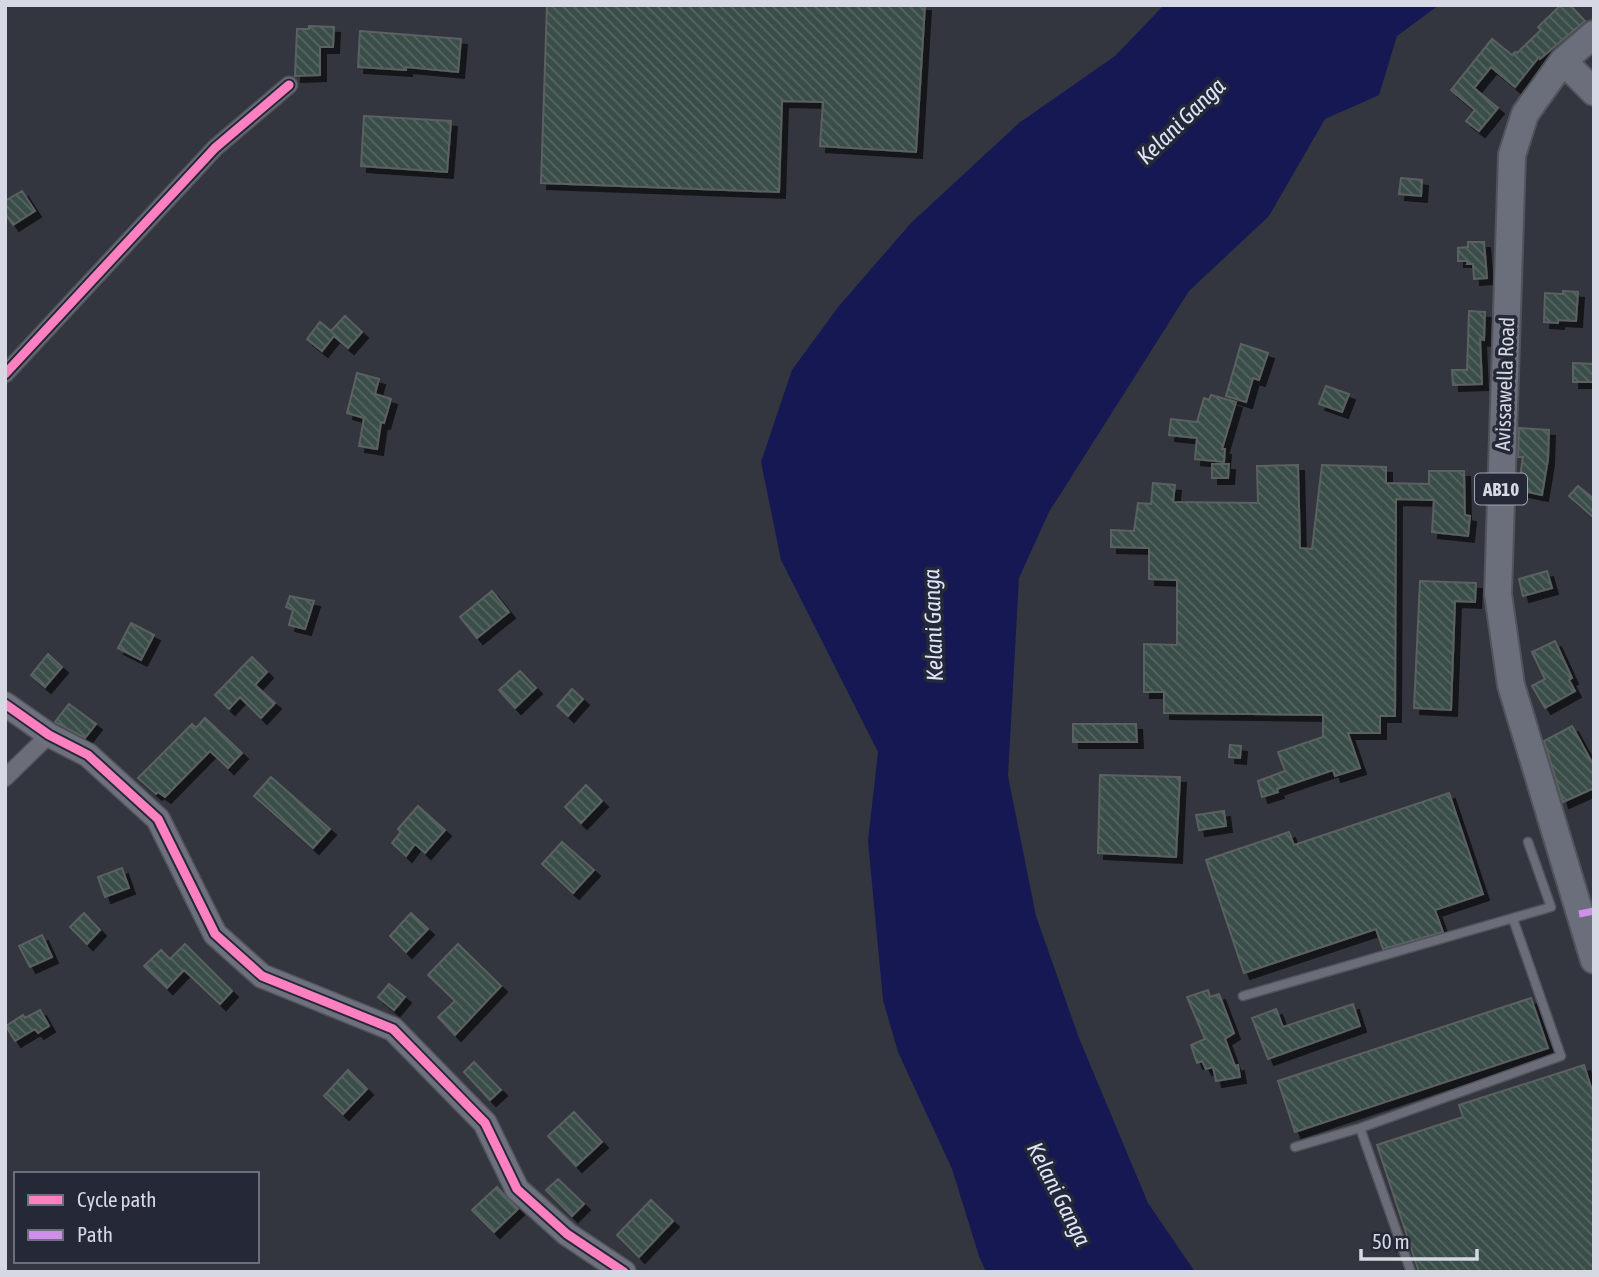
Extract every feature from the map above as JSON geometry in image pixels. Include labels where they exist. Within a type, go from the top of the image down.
[{"type":"main road","name":"Avissawella Road","points":[[1594,34],[1563,61],[1525,114],[1513,155],[1498,594],[1511,685],[1562,903],[1594,960]]},
{"type":"main road","points":[[1563,61],[1594,92]]},
{"type":"street","points":[[5,373],[215,148],[289,85]]},
{"type":"street","points":[[5,704],[49,736],[88,755],[158,819],[215,934],[262,976],[393,1029],[485,1123],[517,1189],[567,1234],[624,1272]]},
{"type":"street","points":[[5,778],[49,736]]},
{"type":"lane","points":[[1243,996],[1562,903],[1528,842]]},
{"type":"lane","points":[[1295,1147],[1360,1128],[1561,1056],[1513,919]]},
{"type":"lane","points":[[1360,1128],[1411,1272]]},
{"type":"water","name":"Kelani Ganga","points":[[1164,5],[1439,5],[1397,36],[1379,95],[1325,119],[1269,216],[1189,291],[1049,512],[1019,578],[1008,776],[1036,916],[1079,1038],[1148,1203],[1195,1272],[986,1272],[952,1169],[898,1052],[883,1000],[868,841],[878,752],[781,560],[761,462],[792,370],[839,306],[911,223],[1019,123],[1115,56]]},
{"type":"building","points":[[547,5],[925,5],[916,152],[820,146],[823,102],[782,101],[779,192],[541,183]]},
{"type":"building","points":[[1561,5],[1570,5],[1585,21],[1540,59],[1539,57],[1515,87],[1491,67],[1474,88],[1498,108],[1479,131],[1466,121],[1475,110],[1451,90],[1492,39],[1512,55],[1517,53],[1541,30],[1538,27]]},
{"type":"building","points":[[309,26],[334,27],[333,47],[320,47],[320,75],[295,76],[297,29],[309,29]]},
{"type":"building","points":[[360,31],[461,39],[458,72],[406,67],[406,70],[358,67]]},
{"type":"building","points":[[364,116],[451,121],[447,172],[361,166]]},
{"type":"building","points":[[1401,178],[1422,180],[1421,196],[1399,194]]},
{"type":"building","points":[[22,191],[35,211],[13,225],[5,213],[5,201]]},
{"type":"building","points":[[1468,242],[1484,242],[1487,278],[1474,279],[1473,264],[1458,261],[1458,248],[1468,247]]},
{"type":"building","points":[[1563,291],[1578,292],[1576,321],[1544,322],[1545,293],[1563,294]]},
{"type":"building","points":[[1469,311],[1485,312],[1484,340],[1480,339],[1482,384],[1453,385],[1452,370],[1467,370]]},
{"type":"building","points":[[345,316],[362,332],[348,348],[334,336],[322,351],[307,339],[320,322],[331,331]]},
{"type":"building","points":[[1241,344],[1268,353],[1259,380],[1253,378],[1246,402],[1226,396]]},
{"type":"building","points":[[1573,363],[1594,364],[1594,382],[1573,382]]},
{"type":"building","points":[[357,373],[379,379],[375,394],[391,399],[384,423],[381,422],[377,449],[359,446],[364,418],[347,413]]},
{"type":"building","points":[[1326,386],[1349,394],[1342,412],[1319,404]]},
{"type":"building","points":[[1211,395],[1236,402],[1222,449],[1225,449],[1224,462],[1195,459],[1197,438],[1169,435],[1171,419],[1197,422],[1204,398],[1209,400]]},
{"type":"building","points":[[1519,428],[1549,430],[1548,459],[1542,495],[1518,490],[1523,457],[1518,457]]},
{"type":"building","points":[[1212,464],[1229,464],[1228,478],[1212,478]]},
{"type":"building","points":[[1298,465],[1300,548],[1312,549],[1322,465],[1386,467],[1386,483],[1429,484],[1429,471],[1464,471],[1465,515],[1470,516],[1468,536],[1432,532],[1434,500],[1396,499],[1395,716],[1380,716],[1380,733],[1348,733],[1360,768],[1335,776],[1333,770],[1277,789],[1278,792],[1262,797],[1258,781],[1285,771],[1278,752],[1323,737],[1323,715],[1164,713],[1164,692],[1144,692],[1144,644],[1177,645],[1177,580],[1149,579],[1149,548],[1111,547],[1111,530],[1134,531],[1138,503],[1151,504],[1153,483],[1175,485],[1173,502],[1258,503],[1257,466]]},
{"type":"building","points":[[1578,486],[1594,499],[1594,518],[1569,496]]},
{"type":"building","points":[[1547,571],[1552,588],[1523,596],[1519,579]]},
{"type":"building","points":[[1420,581],[1476,583],[1475,602],[1455,601],[1451,710],[1414,708]]},
{"type":"building","points":[[492,591],[509,612],[477,638],[460,617]]},
{"type":"building","points":[[290,596],[314,601],[305,629],[289,625],[293,610],[286,607]]},
{"type":"building","points":[[131,623],[154,635],[141,660],[118,648]]},
{"type":"building","points":[[1555,641],[1575,691],[1545,708],[1532,686],[1545,679],[1532,652]]},
{"type":"building","points":[[48,654],[62,667],[45,687],[31,675]]},
{"type":"building","points":[[252,657],[267,672],[255,685],[275,703],[261,718],[240,697],[229,709],[215,695]]},
{"type":"building","points":[[520,671],[536,688],[515,708],[499,690]]},
{"type":"building","points":[[572,689],[583,699],[568,716],[557,706]]},
{"type":"building","points":[[69,704],[96,724],[85,738],[55,722]]},
{"type":"building","points":[[205,718],[242,753],[228,768],[210,751],[165,797],[158,792],[156,794],[138,778],[192,724],[196,728]]},
{"type":"building","points":[[1073,724],[1136,724],[1137,742],[1073,742]]},
{"type":"building","points":[[1572,726],[1594,766],[1594,788],[1563,802],[1544,741]]},
{"type":"building","points":[[1230,745],[1241,746],[1240,758],[1229,757]]},
{"type":"building","points":[[1100,775],[1180,777],[1176,857],[1098,853]]},
{"type":"building","points":[[271,777],[330,829],[313,848],[254,796]]},
{"type":"building","points":[[586,785],[602,801],[581,823],[565,807]]},
{"type":"building","points":[[1449,793],[1483,894],[1435,910],[1443,932],[1383,949],[1376,929],[1244,973],[1206,860],[1289,832],[1294,845]]},
{"type":"building","points":[[418,806],[445,830],[425,853],[415,844],[406,856],[392,843],[401,832],[398,829]]},
{"type":"building","points":[[1224,811],[1226,826],[1199,830],[1196,815]]},
{"type":"building","points":[[562,842],[594,870],[573,893],[542,864]]},
{"type":"building","points":[[122,868],[129,888],[105,897],[98,877]]},
{"type":"building","points":[[84,913],[100,930],[87,944],[70,927]]},
{"type":"building","points":[[411,913],[428,929],[406,952],[390,936]]},
{"type":"building","points":[[42,935],[52,957],[30,967],[19,946]]},
{"type":"building","points":[[185,944],[232,991],[220,1004],[184,970],[167,988],[144,966],[161,950],[170,959]]},
{"type":"building","points":[[458,944],[501,986],[455,1035],[438,1017],[455,1001],[428,975]]},
{"type":"building","points":[[389,984],[405,997],[394,1010],[378,997]]},
{"type":"building","points":[[1208,990],[1210,997],[1219,994],[1234,1033],[1225,1039],[1235,1066],[1238,1065],[1240,1077],[1216,1081],[1213,1067],[1206,1069],[1202,1061],[1197,1063],[1191,1045],[1205,1039],[1187,997]]},
{"type":"building","points":[[1531,998],[1548,1048],[1295,1132],[1278,1081]]},
{"type":"building","points":[[1353,1004],[1360,1026],[1268,1059],[1252,1018],[1276,1009],[1283,1027]]},
{"type":"building","points":[[40,1010],[49,1026],[38,1033],[35,1029],[15,1041],[6,1026],[23,1015],[25,1018]]},
{"type":"building","points":[[474,1062],[501,1090],[490,1100],[464,1072]]},
{"type":"building","points":[[1584,1065],[1594,1097],[1594,1272],[1419,1272],[1377,1145],[1463,1117],[1459,1105]]},
{"type":"building","points":[[348,1070],[367,1089],[343,1114],[324,1096]]},
{"type":"building","points":[[574,1112],[602,1142],[576,1166],[548,1136]]},
{"type":"building","points":[[558,1179],[584,1204],[572,1216],[546,1190]]},
{"type":"building","points":[[497,1187],[518,1209],[494,1232],[472,1210]]},
{"type":"building","points":[[651,1200],[673,1221],[639,1257],[617,1235]]},
{"type":"marked path","points":[[1579,914],[1594,911]]},
{"type":"cycle path","points":[[5,374],[215,148],[289,85]]},
{"type":"cycle path","points":[[5,704],[49,735],[88,755],[158,819],[215,934],[262,976],[393,1029],[485,1123],[517,1189],[567,1234],[624,1272]]}]
